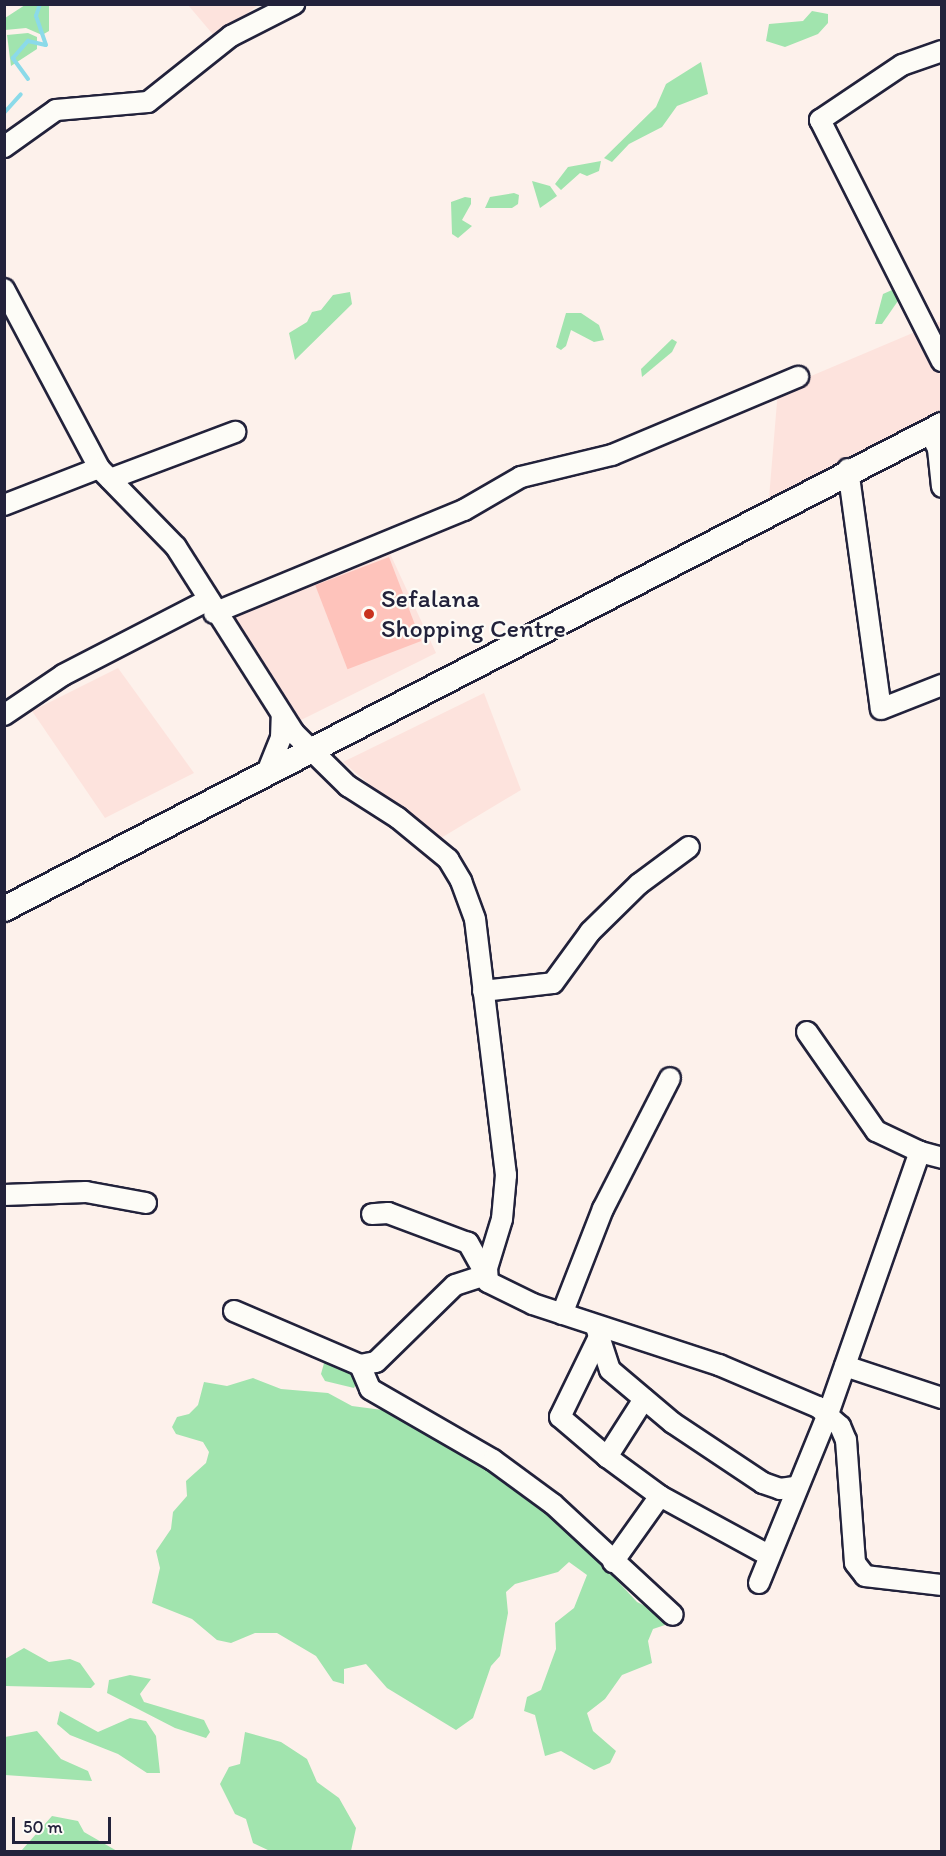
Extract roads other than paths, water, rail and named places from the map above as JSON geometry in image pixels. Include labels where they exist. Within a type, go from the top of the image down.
[{"type":"main road","points":[[4,909],[307,749],[848,469],[935,428]]},
{"type":"street","points":[[4,147],[56,110],[148,102],[231,36],[294,4]]},
{"type":"street","points":[[942,51],[902,65],[820,120],[942,361]]},
{"type":"street","points":[[4,289],[104,473],[176,547],[211,607],[307,749],[348,786],[398,818],[448,859],[475,919],[506,1175],[502,1219],[486,1275]]},
{"type":"street","points":[[4,715],[63,675],[211,607],[464,510],[521,477],[612,455],[798,377]]},
{"type":"street","points":[[935,428],[942,487]]},
{"type":"street","points":[[4,505],[235,432]]},
{"type":"street","points":[[848,469],[881,709],[942,685]]},
{"type":"street","points":[[268,770],[281,738],[282,715]]},
{"type":"street","points":[[483,991],[553,983],[590,932],[639,884],[689,847]]},
{"type":"street","points":[[807,1032],[876,1131],[920,1152],[942,1158]]},
{"type":"street","points":[[562,1314],[603,1209],[670,1078]]},
{"type":"street","points":[[759,1583],[795,1487],[828,1414],[920,1152]]},
{"type":"street","points":[[4,1195],[86,1192],[146,1203]]},
{"type":"street","points":[[372,1214],[388,1213],[468,1243],[486,1275],[496,1287],[562,1314],[598,1332],[719,1365],[828,1414],[846,1440],[855,1563],[865,1576],[942,1585]]},
{"type":"street","points":[[234,1311],[360,1365],[376,1362],[442,1294],[486,1275]]},
{"type":"street","points":[[598,1332],[610,1370],[644,1399],[728,1463],[763,1483],[780,1489],[795,1487]]},
{"type":"street","points":[[598,1332],[560,1417],[607,1457],[660,1496],[768,1555]]},
{"type":"street","points":[[360,1365],[370,1389],[493,1460],[553,1504],[613,1562],[673,1615]]},
{"type":"street","points":[[845,1366],[942,1398]]},
{"type":"street","points":[[607,1457],[644,1399]]},
{"type":"street","points":[[613,1562],[660,1496]]},
{"type":"waterway","points":[[28,79],[13,58],[28,41],[46,45],[36,16],[40,4]]},
{"type":"waterway","points":[[4,113],[21,94]]},
{"type":"place","name":"Sefalana Shopping Centre","points":[[369,614]]}]
